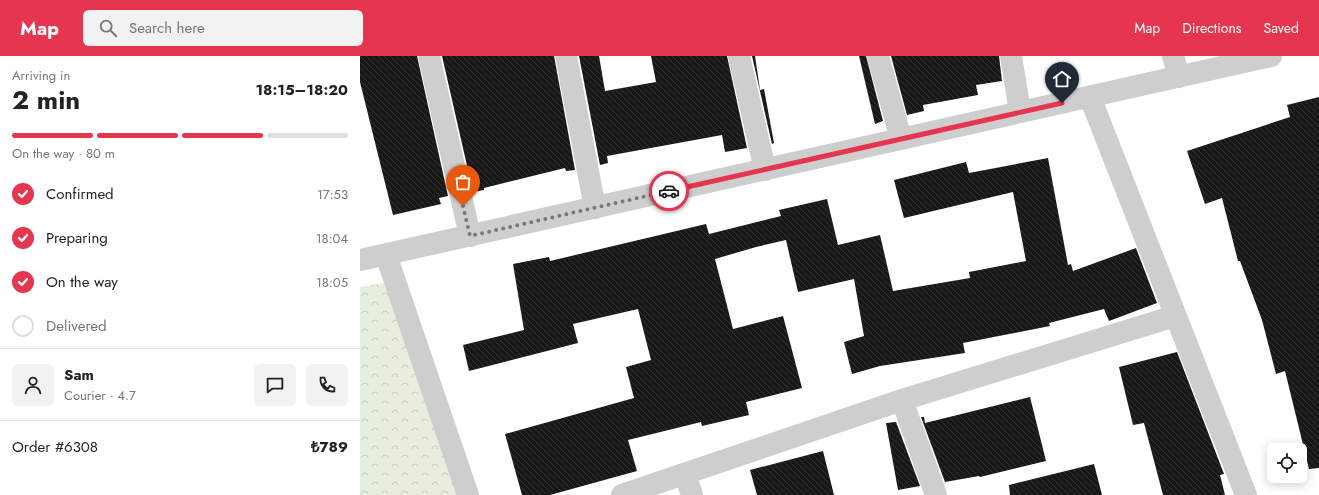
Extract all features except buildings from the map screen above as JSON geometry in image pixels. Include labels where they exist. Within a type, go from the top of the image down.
[{"type":"street","points":[[429,56],[470,236]]},
{"type":"street","points":[[566,56],[595,208]]},
{"type":"street","points":[[739,56],[765,170]]},
{"type":"street","points":[[878,56],[901,139]]},
{"type":"street","points":[[1011,56],[1020,112]]},
{"type":"street","points":[[1174,56],[1179,77]]},
{"type":"street","points":[[361,258],[386,255],[1270,56]]},
{"type":"street","points":[[1090,97],[1246,495]]},
{"type":"street","points":[[386,255],[468,495]]},
{"type":"street","points":[[622,495],[902,400],[1175,316]]},
{"type":"street","points":[[902,400],[936,495]]},
{"type":"street","points":[[684,474],[692,495]]},
{"type":"green space","points":[[384,283],[468,495],[360,495],[360,287]]},
{"type":"way so far","points":[[463,206],[470,236],[669,191]]},
{"type":"route","points":[[669,191],[1062,103]]}]
